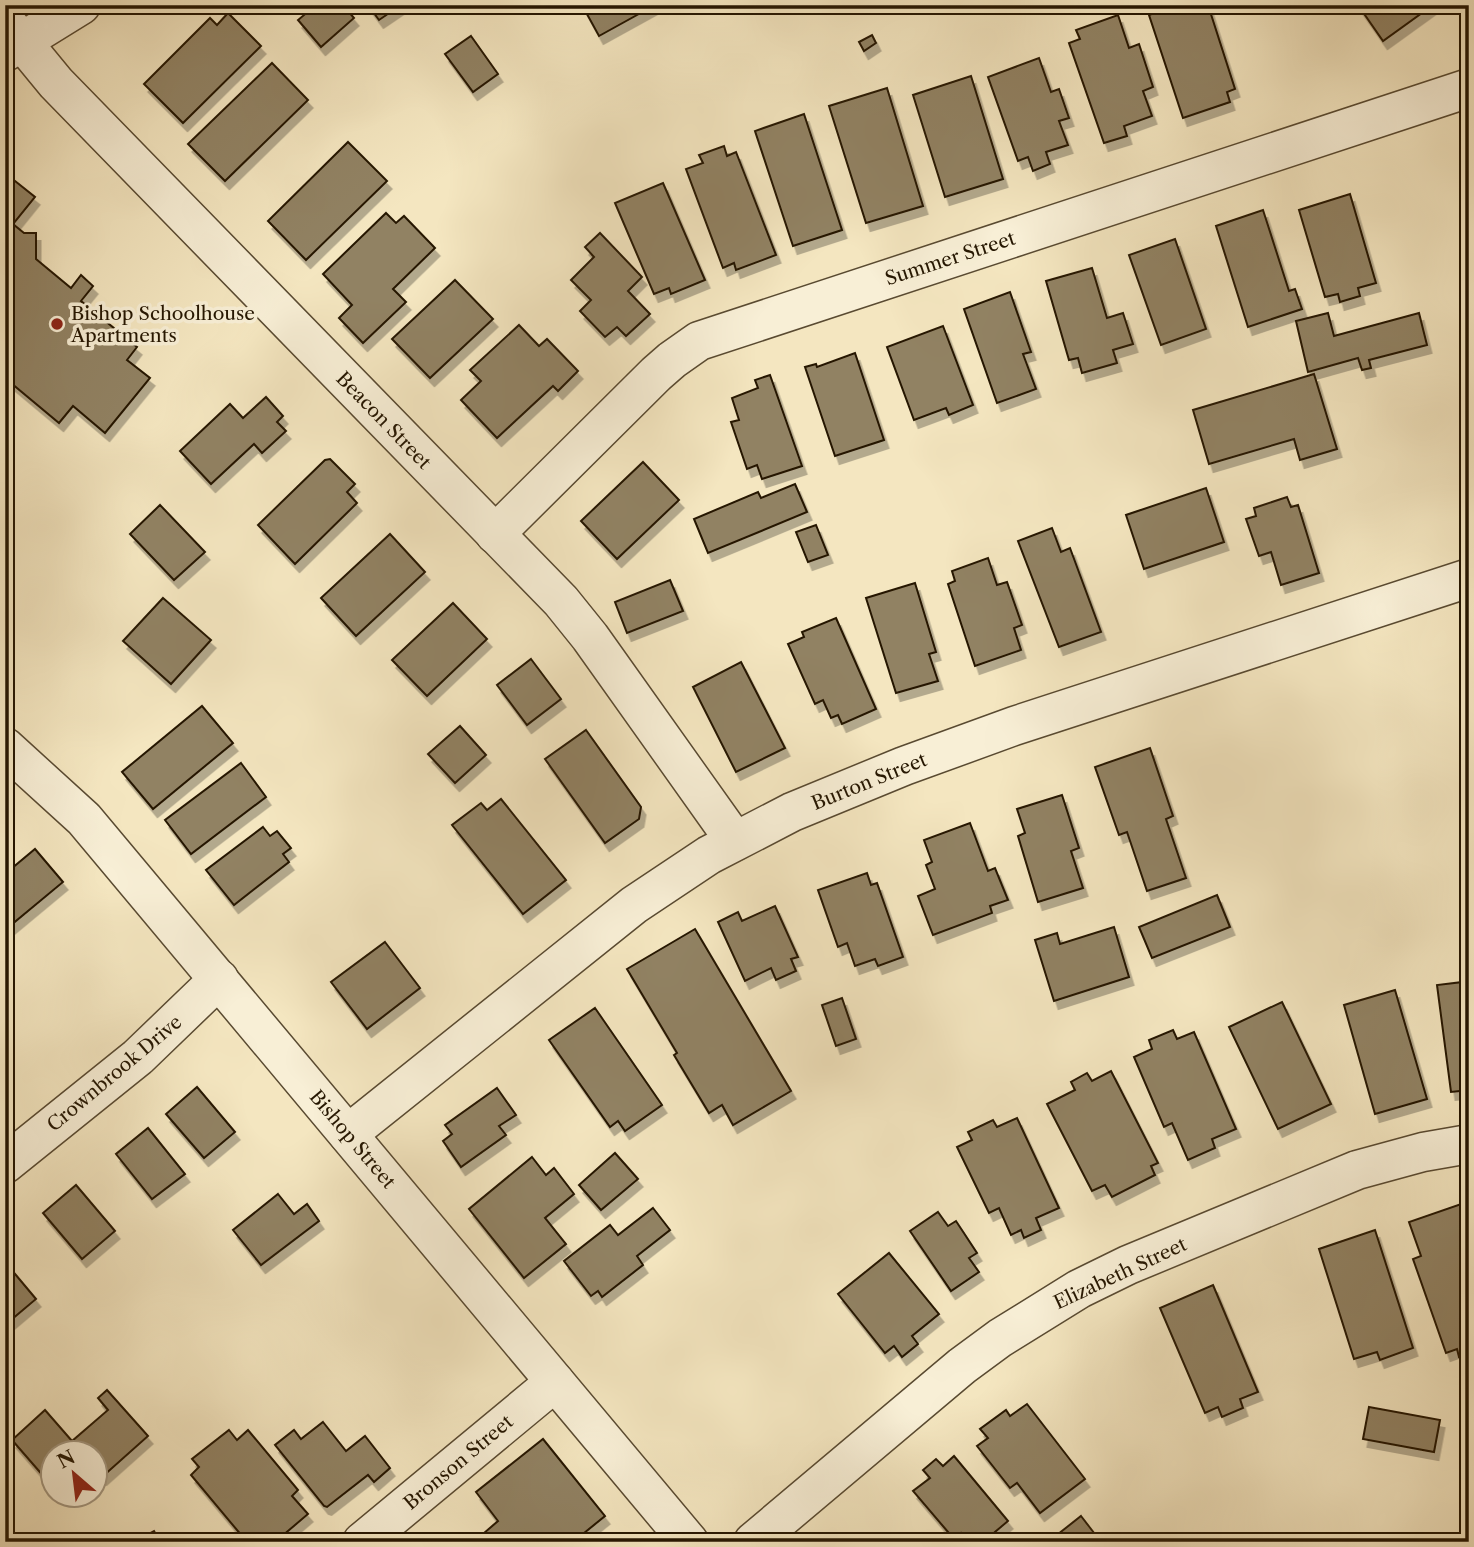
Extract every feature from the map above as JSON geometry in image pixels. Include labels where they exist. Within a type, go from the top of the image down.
[{"type":"street","points":[[10,38],[81,5]]},
{"type":"street","name":"Beacon Street","points":[[10,38],[576,618],[735,841]]},
{"type":"street","name":"Summer Street","points":[[495,534],[656,374],[699,341],[1469,88]]},
{"type":"street","name":"Burton Street","points":[[348,1134],[634,905],[735,841],[816,802],[956,746],[1469,578]]},
{"type":"street","name":"Bishop Street","points":[[5,747],[84,819],[689,1542]]},
{"type":"street","name":"Crownbrook Drive","points":[[5,1164],[138,1057],[219,979]]},
{"type":"street","name":"Elizabeth Street","points":[[753,1542],[962,1366],[1009,1332],[1079,1289],[1128,1265],[1357,1170],[1423,1152],[1469,1144]]},
{"type":"street","name":"Bronson Street","points":[[362,1542],[555,1382]]},
{"type":"building","points":[[316,5],[343,5],[354,18],[321,47],[298,20]]},
{"type":"building","points":[[368,5],[401,5],[379,20]]},
{"type":"building","points":[[582,5],[655,5],[599,36]]},
{"type":"building","points":[[1158,5],[1208,5],[1235,89],[1227,92],[1230,102],[1183,118],[1149,15],[1160,11]]},
{"type":"building","points":[[1358,5],[1433,5],[1383,41]]},
{"type":"building","points":[[228,13],[261,46],[183,123],[144,84],[210,18],[217,25]]},
{"type":"building","points":[[1118,15],[1129,48],[1139,44],[1153,87],[1143,91],[1152,116],[1124,126],[1127,136],[1104,143],[1069,43],[1080,39],[1076,30]]},
{"type":"building","points":[[872,35],[876,43],[864,51],[859,42]]},
{"type":"building","points":[[471,36],[498,74],[473,92],[445,54]]},
{"type":"building","points":[[1039,58],[1051,92],[1059,89],[1069,118],[1059,121],[1068,145],[1046,152],[1050,164],[1033,171],[1028,157],[1018,161],[988,77]]},
{"type":"building","points":[[272,63],[308,100],[225,181],[188,144]]},
{"type":"building","points":[[971,76],[1003,179],[945,197],[913,95]]},
{"type":"building","points":[[887,88],[923,206],[866,223],[829,106]]},
{"type":"building","points":[[804,114],[842,230],[793,246],[755,131]]},
{"type":"building","points":[[348,142],[387,181],[306,260],[268,221]]},
{"type":"building","points":[[724,146],[727,156],[736,152],[776,255],[736,270],[734,263],[723,268],[686,169],[703,163],[699,155]]},
{"type":"building","name":"Bishop Schoolhouse Apartments","points":[[5,173],[35,197],[13,224],[24,233],[36,233],[36,259],[71,288],[81,275],[93,286],[81,301],[137,347],[127,360],[150,378],[105,433],[73,406],[59,423],[5,378]]},
{"type":"building","points":[[663,183],[705,280],[671,294],[669,288],[654,294],[615,203]]},
{"type":"building","points":[[1350,194],[1376,283],[1358,288],[1360,296],[1340,302],[1338,294],[1325,297],[1299,210]]},
{"type":"building","points":[[1263,210],[1289,291],[1295,289],[1302,309],[1248,327],[1216,226]]},
{"type":"building","points":[[386,213],[396,223],[404,216],[435,248],[393,289],[406,302],[363,343],[339,318],[352,305],[323,274]]},
{"type":"building","points":[[600,233],[642,277],[628,291],[650,314],[626,336],[617,327],[605,337],[580,311],[591,300],[571,280],[594,257],[585,247]]},
{"type":"building","points":[[1175,239],[1206,329],[1161,345],[1129,255]]},
{"type":"building","points":[[1092,268],[1107,318],[1123,313],[1133,344],[1113,350],[1117,363],[1082,373],[1078,358],[1069,360],[1046,281]]},
{"type":"building","points":[[455,280],[493,319],[430,378],[392,339]]},
{"type":"building","points":[[1010,292],[1031,352],[1023,354],[1036,389],[997,403],[964,309]]},
{"type":"building","points":[[1328,313],[1334,336],[1419,313],[1427,345],[1369,360],[1371,368],[1362,370],[1358,358],[1308,372],[1296,321]]},
{"type":"building","points":[[519,325],[539,346],[547,339],[578,371],[558,391],[553,386],[497,438],[461,400],[481,381],[470,370]]},
{"type":"building","points":[[943,326],[973,405],[949,415],[946,408],[914,420],[887,347]]},
{"type":"building","points":[[855,353],[884,440],[835,456],[805,367],[816,364],[817,367]]},
{"type":"building","points":[[1314,374],[1337,449],[1300,460],[1294,439],[1209,464],[1193,410]]},
{"type":"building","points":[[770,375],[802,466],[762,479],[757,465],[747,469],[731,422],[739,420],[732,398],[758,388],[755,380]]},
{"type":"building","points":[[266,397],[283,416],[277,422],[286,431],[262,453],[254,444],[211,484],[180,451],[230,404],[243,418]]},
{"type":"building","points":[[330,459],[355,484],[347,492],[357,503],[295,564],[258,525],[325,460]]},
{"type":"building","points":[[643,462],[679,500],[617,559],[581,521]]},
{"type":"building","points":[[795,484],[807,512],[708,553],[694,519],[758,492],[761,498]]},
{"type":"building","points":[[1206,488],[1224,542],[1144,569],[1126,515]]},
{"type":"building","points":[[1287,497],[1291,507],[1298,505],[1319,573],[1281,585],[1271,552],[1259,556],[1246,519],[1256,516],[1254,508]]},
{"type":"building","points":[[160,505],[205,552],[174,580],[130,534]]},
{"type":"building","points":[[816,525],[828,555],[808,562],[796,532]]},
{"type":"building","points":[[1052,528],[1061,552],[1070,548],[1101,632],[1059,647],[1018,541]]},
{"type":"building","points":[[390,534],[425,572],[356,636],[321,598]]},
{"type":"building","points":[[988,558],[997,585],[1007,582],[1022,625],[1014,628],[1021,650],[975,666],[948,584],[955,581],[952,571]]},
{"type":"building","points":[[670,580],[683,611],[627,633],[615,602]]},
{"type":"building","points":[[915,583],[936,652],[929,654],[938,681],[896,693],[866,598]]},
{"type":"building","points":[[163,598],[211,640],[171,684],[123,641]]},
{"type":"building","points":[[453,603],[487,639],[427,696],[392,660]]},
{"type":"building","points":[[836,618],[876,709],[842,724],[838,715],[831,718],[823,700],[815,704],[788,644],[804,637],[802,632]]},
{"type":"building","points":[[531,659],[561,699],[527,725],[497,685]]},
{"type":"building","points":[[741,662],[785,748],[736,772],[693,687]]},
{"type":"building","points":[[202,706],[233,743],[153,809],[122,772]]},
{"type":"building","points":[[460,726],[486,755],[455,783],[428,754]]},
{"type":"building","points":[[586,730],[641,807],[639,819],[605,843],[545,759]]},
{"type":"building","points":[[1150,748],[1173,816],[1166,819],[1186,878],[1147,891],[1127,832],[1119,835],[1095,767]]},
{"type":"building","points":[[241,763],[266,797],[191,854],[165,820]]},
{"type":"building","points":[[1062,795],[1079,848],[1071,851],[1083,888],[1038,902],[1018,836],[1025,833],[1017,809]]},
{"type":"building","points":[[501,799],[566,880],[523,914],[452,825],[481,803],[487,810]]},
{"type":"building","points":[[970,823],[988,871],[995,868],[1008,900],[990,906],[992,913],[933,935],[918,896],[935,889],[926,865],[932,862],[924,840]]},
{"type":"building","points":[[263,827],[270,836],[277,831],[291,848],[283,854],[289,862],[234,905],[206,870]]},
{"type":"building","points":[[35,849],[63,882],[5,930],[5,874]]},
{"type":"building","points":[[867,873],[871,885],[877,883],[903,957],[878,966],[875,959],[855,966],[847,943],[838,947],[818,890]]},
{"type":"building","points":[[1217,895],[1230,927],[1152,958],[1139,927]]},
{"type":"building","points":[[775,906],[798,957],[791,959],[796,971],[776,980],[771,968],[745,981],[718,922],[738,912],[742,921]]},
{"type":"building","points":[[1114,927],[1129,977],[1054,1001],[1035,940],[1057,933],[1060,944]]},
{"type":"building","points":[[695,929],[791,1091],[733,1125],[722,1105],[709,1113],[627,969]]},
{"type":"building","points":[[385,942],[420,988],[367,1029],[331,982]]},
{"type":"building","points":[[1469,971],[1469,1090],[1451,1092],[1437,985],[1462,982],[1461,972]]},
{"type":"building","points":[[1395,990],[1427,1099],[1375,1114],[1344,1005]]},
{"type":"building","points":[[842,998],[856,1039],[836,1046],[822,1005]]},
{"type":"building","points":[[1282,1002],[1331,1104],[1278,1129],[1229,1027]]},
{"type":"building","points":[[595,1008],[662,1105],[625,1131],[618,1121],[610,1127],[549,1040]]},
{"type":"building","points":[[1173,1030],[1177,1039],[1194,1032],[1236,1129],[1212,1139],[1215,1148],[1188,1160],[1172,1123],[1164,1127],[1134,1057],[1152,1049],[1149,1040]]},
{"type":"building","points":[[1111,1071],[1158,1163],[1151,1166],[1155,1175],[1112,1197],[1105,1185],[1092,1191],[1047,1104],[1075,1090],[1071,1082],[1087,1073],[1092,1081]]},
{"type":"building","points":[[197,1087],[235,1132],[204,1158],[166,1114]]},
{"type":"building","points":[[497,1088],[516,1115],[499,1126],[506,1135],[461,1167],[443,1141],[452,1134],[445,1125]]},
{"type":"building","points":[[1017,1118],[1059,1208],[1036,1218],[1041,1230],[1024,1238],[1021,1230],[1011,1235],[999,1208],[989,1213],[957,1147],[972,1140],[968,1132],[993,1120],[997,1127]]},
{"type":"building","points":[[148,1128],[185,1174],[152,1199],[116,1154]]},
{"type":"building","points":[[615,1153],[638,1179],[601,1210],[579,1185]]},
{"type":"building","points":[[532,1157],[546,1175],[554,1168],[574,1194],[545,1218],[566,1244],[524,1278],[469,1209]]},
{"type":"building","points":[[76,1185],[115,1231],[82,1259],[43,1213]]},
{"type":"building","points":[[278,1194],[294,1214],[307,1204],[319,1221],[261,1265],[233,1230]]},
{"type":"building","points":[[1467,1202],[1469,1354],[1459,1357],[1457,1349],[1446,1353],[1413,1259],[1421,1256],[1409,1222]]},
{"type":"building","points":[[653,1208],[670,1230],[637,1256],[643,1265],[602,1297],[598,1291],[591,1296],[564,1261],[610,1225],[618,1235]]},
{"type":"building","points":[[938,1212],[948,1226],[956,1221],[977,1253],[969,1258],[979,1272],[951,1291],[910,1231]]},
{"type":"building","points":[[1375,1230],[1413,1348],[1380,1360],[1377,1352],[1354,1359],[1319,1249]]},
{"type":"building","points":[[889,1253],[939,1314],[912,1336],[918,1344],[902,1357],[894,1346],[885,1353],[838,1294]]},
{"type":"building","points":[[5,1262],[36,1299],[5,1325]]},
{"type":"building","points":[[1213,1285],[1258,1392],[1240,1399],[1243,1408],[1222,1417],[1218,1407],[1205,1413],[1160,1308]]},
{"type":"building","points":[[107,1390],[148,1436],[108,1472],[108,1438],[75,1438],[108,1410],[98,1398]]},
{"type":"building","points":[[1027,1404],[1085,1479],[1040,1513],[1017,1483],[1010,1488],[977,1446],[988,1438],[980,1429],[1006,1410],[1010,1416]]},
{"type":"building","points":[[1369,1407],[1440,1420],[1434,1452],[1363,1439]]},
{"type":"building","points":[[45,1410],[69,1438],[38,1438],[38,1470],[12,1440]]},
{"type":"building","points":[[323,1422],[346,1451],[365,1436],[390,1468],[374,1482],[368,1475],[327,1507],[275,1445],[294,1430],[301,1439]]},
{"type":"building","points":[[229,1430],[237,1440],[248,1430],[298,1490],[292,1496],[308,1514],[275,1542],[247,1542],[191,1475],[199,1467],[192,1459]]},
{"type":"building","points":[[543,1439],[605,1516],[573,1542],[492,1542],[484,1533],[498,1521],[476,1492]]},
{"type":"building","points":[[954,1456],[1008,1521],[995,1532],[999,1538],[995,1542],[968,1542],[961,1533],[954,1539],[913,1491],[930,1478],[923,1470],[936,1459],[943,1466]]},
{"type":"building","points":[[1081,1516],[1101,1542],[1048,1542]]},
{"type":"building","points":[[154,1531],[160,1542],[134,1542]]},
{"type":"place","name":"Bishop Schoolhouse Apartments","points":[[57,324]]}]
